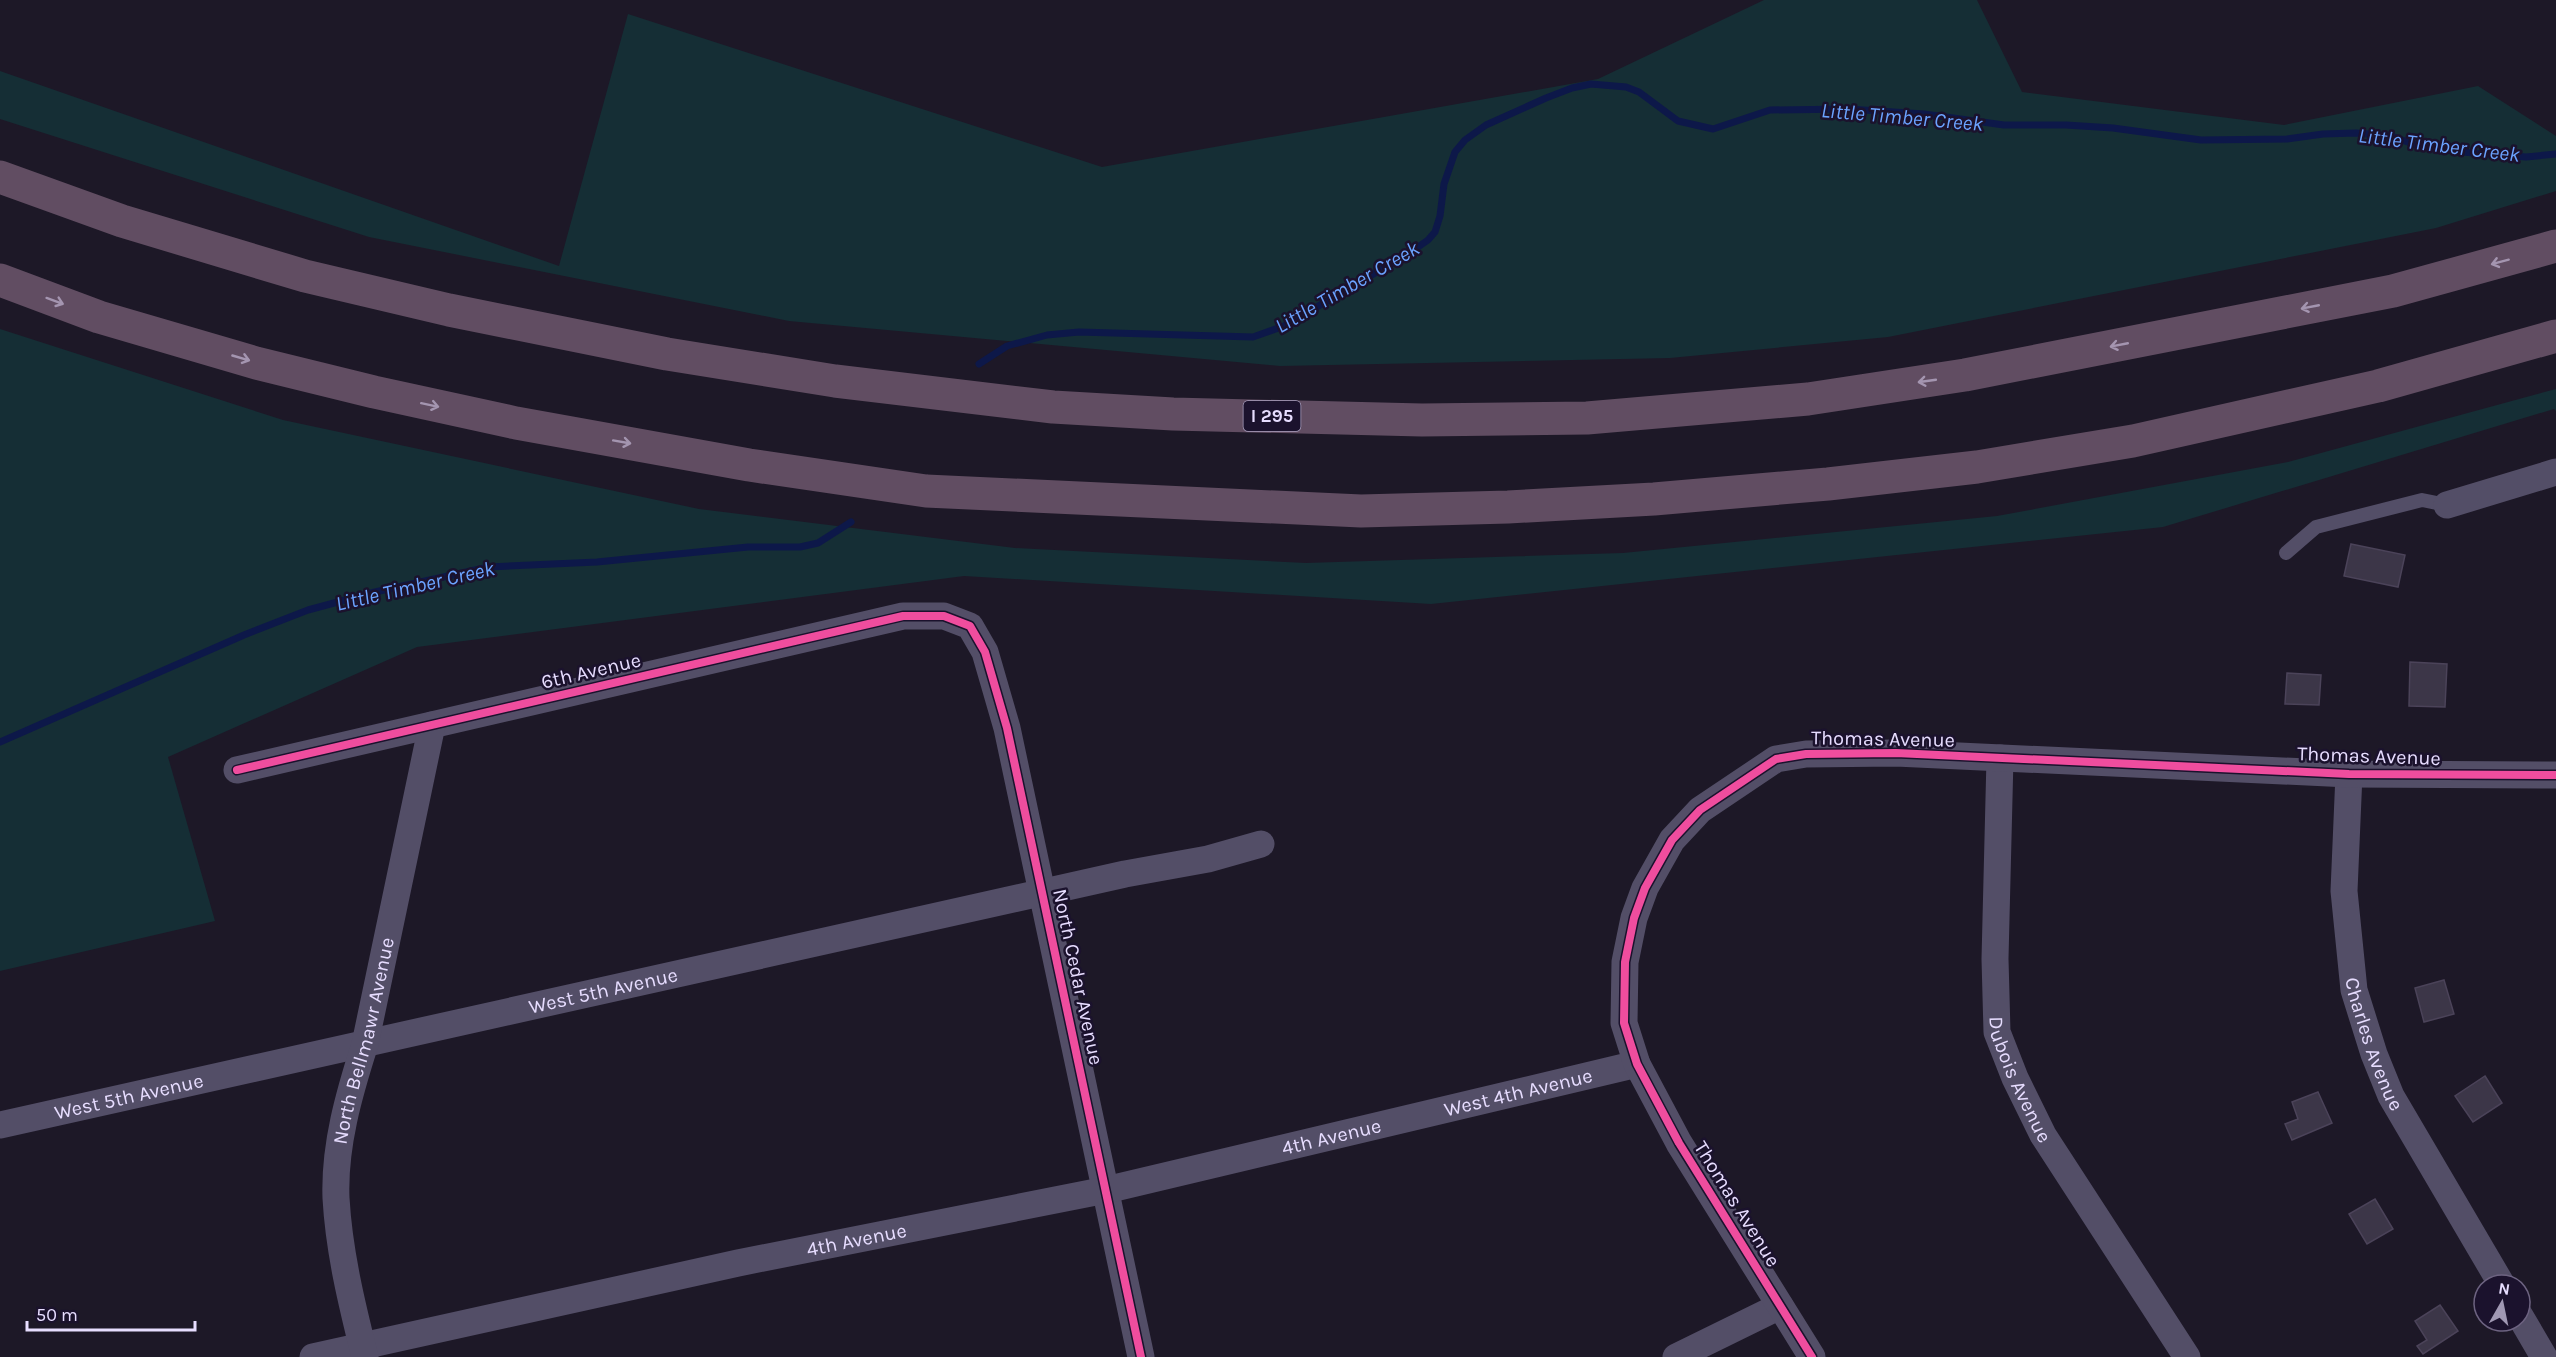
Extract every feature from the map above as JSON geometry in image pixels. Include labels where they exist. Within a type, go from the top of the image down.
[{"type":"highway","name":"I 295","points":[[0,177],[122,221],[305,276],[449,310],[667,354],[835,381],[1053,407],[1232,415],[1422,420],[1587,418],[1808,399],[1965,375],[2381,293],[2556,246]]},
{"type":"highway","points":[[0,280],[99,317],[255,363],[516,423],[749,465],[926,491],[1361,511],[1508,507],[1654,499],[1977,467],[2133,441],[2366,389],[2556,336]]},
{"type":"street","points":[[2447,505],[2556,472]]},
{"type":"street","name":"6th Avenue","points":[[237,770],[903,616],[944,616],[953,619]]},
{"type":"street","name":"North Cedar Avenue","points":[[953,619],[970,626],[985,651],[1007,728],[1141,1357]]},
{"type":"street","name":"North Bellmawr Avenue","points":[[363,1351],[344,1263],[336,1197],[340,1138],[350,1091],[365,1044],[432,725]]},
{"type":"street","name":"Thomas Avenue","points":[[1812,1357],[1679,1143],[1637,1064],[1624,1023],[1625,962],[1634,918],[1645,888],[1672,840],[1700,810],[1776,759],[1806,754],[1885,753],[2349,774],[2556,775]]},
{"type":"street","name":"Dubois Avenue","points":[[2000,758],[1995,959],[1998,1032],[2015,1078],[2043,1135],[2187,1357]]},
{"type":"street","name":"Charles Avenue","points":[[2349,774],[2344,891],[2354,990],[2374,1054],[2391,1096],[2495,1273]]},
{"type":"street","name":"West 5th Avenue","points":[[0,1125],[1043,893],[1208,859],[1261,844]]},
{"type":"street","name":"West 4th Avenue","points":[[1400,1120],[1637,1064]]},
{"type":"street","name":"4th Avenue","points":[[314,1357],[363,1351],[738,1263],[1106,1190],[1400,1120]]},
{"type":"street","points":[[1676,1357],[1780,1306]]},
{"type":"street","points":[[2530,1333],[2544,1357]]},
{"type":"lane","points":[[2286,553],[2316,527],[2422,500],[2447,505]]},
{"type":"shaded area","points":[[1764,0],[1977,0],[2022,92],[2284,125],[2478,86],[2556,136],[2556,191],[2436,228],[1888,337],[1670,358],[1280,366],[789,321],[369,237],[0,119],[0,71],[559,266],[628,14],[1102,167],[1598,79]]},
{"type":"shaded area","points":[[0,329],[283,420],[699,509],[1015,548],[1306,563],[1623,553],[1997,516],[2288,462],[2556,389],[2556,411],[2554,409],[2163,527],[1431,604],[964,576],[417,647],[168,757],[215,921],[0,971]]},
{"type":"building","points":[[2351,544],[2405,555],[2398,587],[2344,576]]},
{"type":"building","points":[[2410,662],[2447,664],[2445,707],[2409,706]]},
{"type":"building","points":[[2287,673],[2321,675],[2319,705],[2285,704]]},
{"type":"building","points":[[2444,980],[2454,1014],[2424,1022],[2415,988]]},
{"type":"building","points":[[2485,1076],[2502,1103],[2473,1122],[2455,1096]]},
{"type":"building","points":[[2318,1092],[2332,1123],[2292,1140],[2285,1124],[2298,1119],[2292,1102]]},
{"type":"building","points":[[2375,1199],[2393,1229],[2367,1244],[2349,1214]]},
{"type":"building","points":[[2440,1305],[2458,1331],[2423,1354],[2417,1346],[2427,1340],[2415,1321]]},
{"type":"waterway","name":"Little Timber Creek","points":[[979,364],[1007,346],[1047,335],[1079,332],[1253,337],[1284,326],[1428,240],[1435,232],[1440,216],[1444,184],[1455,152],[1465,140],[1486,125],[1546,98],[1572,88],[1591,84],[1626,87],[1639,92],[1678,121],[1713,129],[1770,110],[1848,109],[1924,114],[2004,125],[2113,128],[2201,140],[2287,139],[2323,134],[2356,133],[2391,136],[2416,145],[2462,152],[2526,157],[2556,154]]},
{"type":"waterway","name":"Little Timber Creek","points":[[0,742],[244,635],[308,610],[375,592],[489,567],[597,562],[748,547],[800,547],[818,543],[851,522]]},
{"type":"cycle path","points":[[237,770],[903,616],[944,616],[970,626],[985,652],[1007,728],[1141,1357]]},
{"type":"cycle path","points":[[1812,1357],[1679,1143],[1637,1064],[1624,1023],[1625,962],[1634,918],[1645,888],[1672,840],[1700,810],[1776,759],[1806,754],[1896,753],[2349,774],[2556,775]]}]
